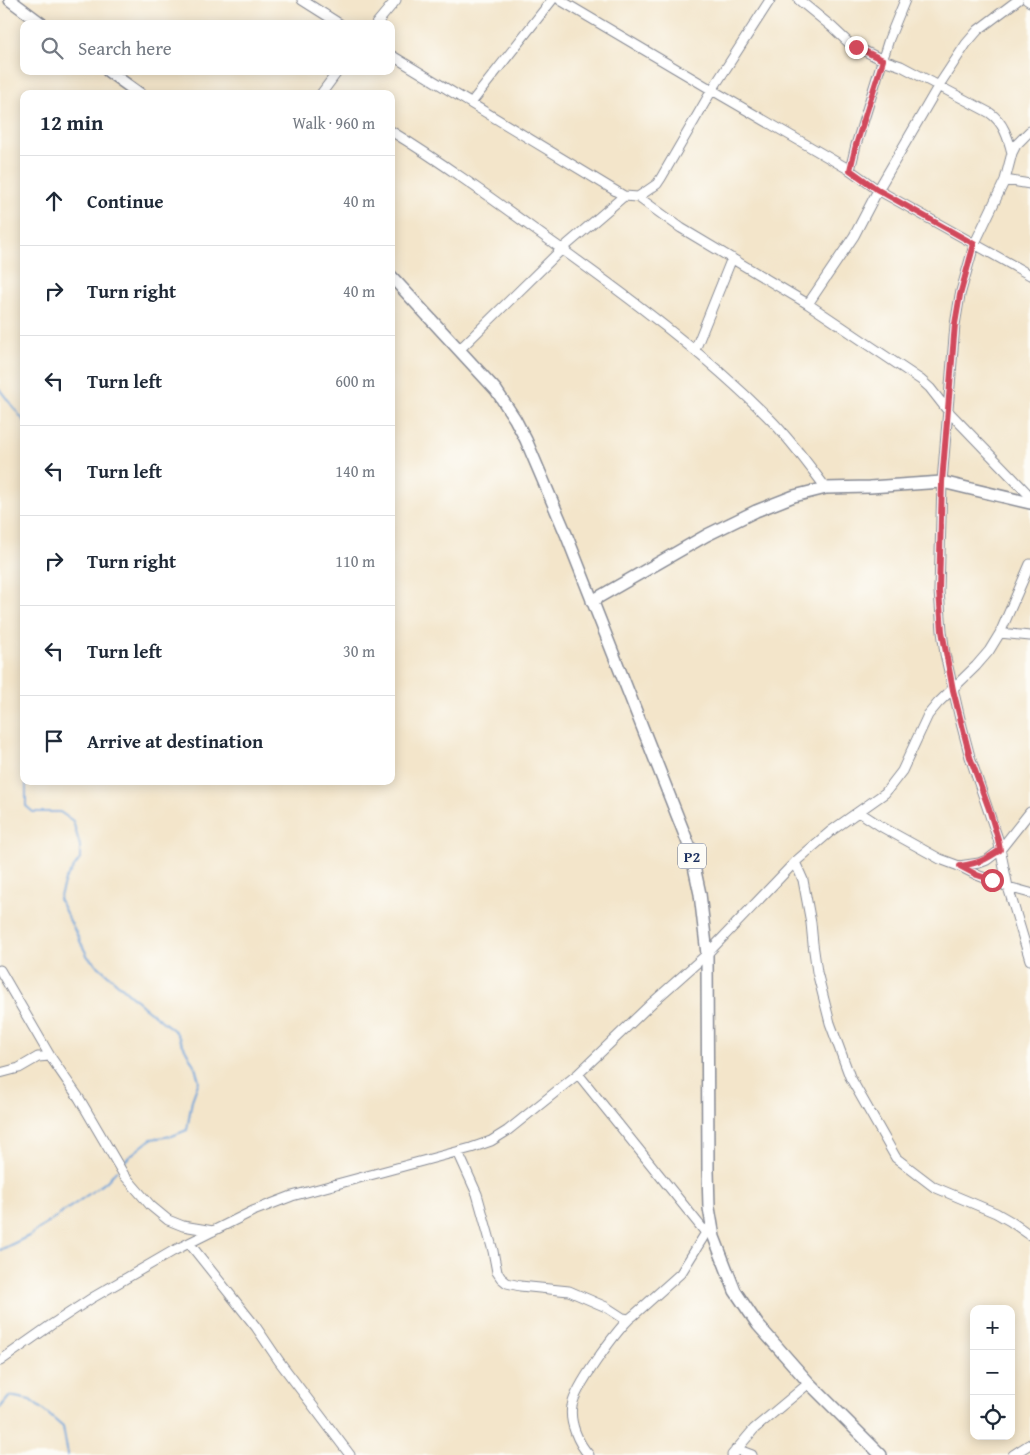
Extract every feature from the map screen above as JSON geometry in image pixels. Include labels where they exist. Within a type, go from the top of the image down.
[{"type":"main road","points":[[10,0],[37,20]]},
{"type":"main road","points":[[114,75],[134,90]]},
{"type":"main road","name":"P2","points":[[395,280],[496,390],[526,440],[690,848],[700,894],[707,954],[709,1228],[735,1291],[758,1325],[809,1383],[881,1455]]},
{"type":"main road","points":[[592,601],[708,535],[756,511],[794,496],[826,488],[942,482],[1030,503]]},
{"type":"street","points":[[302,0],[334,20]]},
{"type":"street","points":[[379,20],[396,0]]},
{"type":"street","points":[[471,103],[552,0]]},
{"type":"street","points":[[560,0],[850,170],[878,190],[1030,275]]},
{"type":"street","points":[[638,197],[657,184],[712,90],[770,0]]},
{"type":"street","points":[[799,0],[850,44],[883,60],[901,66],[998,118],[1012,152]]},
{"type":"street","points":[[850,170],[891,33],[905,0]]},
{"type":"street","points":[[808,304],[854,236],[878,190],[939,85],[966,44],[978,30],[1018,0]]},
{"type":"street","points":[[395,57],[624,196],[638,197],[681,228],[808,304],[921,380],[930,388],[948,411],[1030,496]]},
{"type":"street","points":[[327,90],[336,75]]},
{"type":"street","points":[[1030,131],[1016,145],[1012,152],[1005,180],[974,244],[960,295],[955,324],[942,482],[939,591],[942,631],[953,690],[970,757],[998,839],[1008,887],[1030,960]]},
{"type":"street","points":[[395,133],[438,160],[562,249],[695,350],[770,419],[803,457],[826,488]]},
{"type":"street","points":[[1005,180],[1030,184]]},
{"type":"street","points":[[459,350],[562,249],[624,196]]},
{"type":"street","points":[[695,350],[732,258]]},
{"type":"street","points":[[0,1361],[92,1298],[189,1242],[253,1211],[292,1196],[391,1168],[458,1152],[491,1141],[507,1131],[578,1074],[653,1002],[707,954],[795,862],[831,832],[885,793],[902,771],[928,716],[938,703],[953,690],[989,651],[1000,633],[1030,564]]},
{"type":"street","points":[[1000,633],[1030,636]]},
{"type":"street","points":[[859,812],[889,832],[940,859],[1008,887],[1030,893]]},
{"type":"street","points":[[960,866],[986,860],[1000,850],[1030,812]]},
{"type":"street","points":[[795,862],[804,880],[817,972],[830,1023],[850,1077],[896,1158],[934,1187],[996,1213],[1030,1235]]},
{"type":"street","points":[[1020,925],[1030,932]]},
{"type":"street","points":[[0,970],[50,1056],[79,1098],[124,1175],[151,1206],[168,1220],[183,1226],[213,1231]]},
{"type":"street","points":[[0,1074],[19,1068],[38,1057],[50,1056]]},
{"type":"street","points":[[578,1074],[709,1228],[681,1273],[617,1332],[580,1387],[572,1404],[572,1414],[577,1438],[589,1455]]},
{"type":"street","points":[[458,1152],[477,1194],[497,1272],[501,1278],[507,1283],[520,1286],[569,1291],[606,1306],[623,1318],[629,1319]]},
{"type":"street","points":[[189,1242],[256,1327],[279,1361],[350,1455]]},
{"type":"street","points":[[752,1455],[736,1449],[754,1429],[809,1383]]},
{"type":"street","points":[[1013,1455],[1030,1444]]},
{"type":"waterway","points":[[0,390],[20,416]]},
{"type":"waterway","points":[[26,785],[26,806],[33,812],[60,812],[73,821],[80,846],[80,859],[65,880],[59,899],[88,957],[144,1007],[176,1032],[195,1067],[199,1081],[192,1100],[187,1130],[172,1136],[151,1139],[122,1164]]},
{"type":"waterway","points":[[0,1250],[29,1236],[106,1182],[117,1170]]},
{"type":"waterway","points":[[0,1408],[10,1396],[30,1400],[63,1427],[68,1455]]},
{"type":"route","points":[[856,47],[883,60],[850,170],[878,190],[974,244],[960,295],[955,324],[942,482],[939,591],[945,654],[953,690],[970,757],[989,809],[1000,850],[986,860],[960,866],[992,880]]}]
